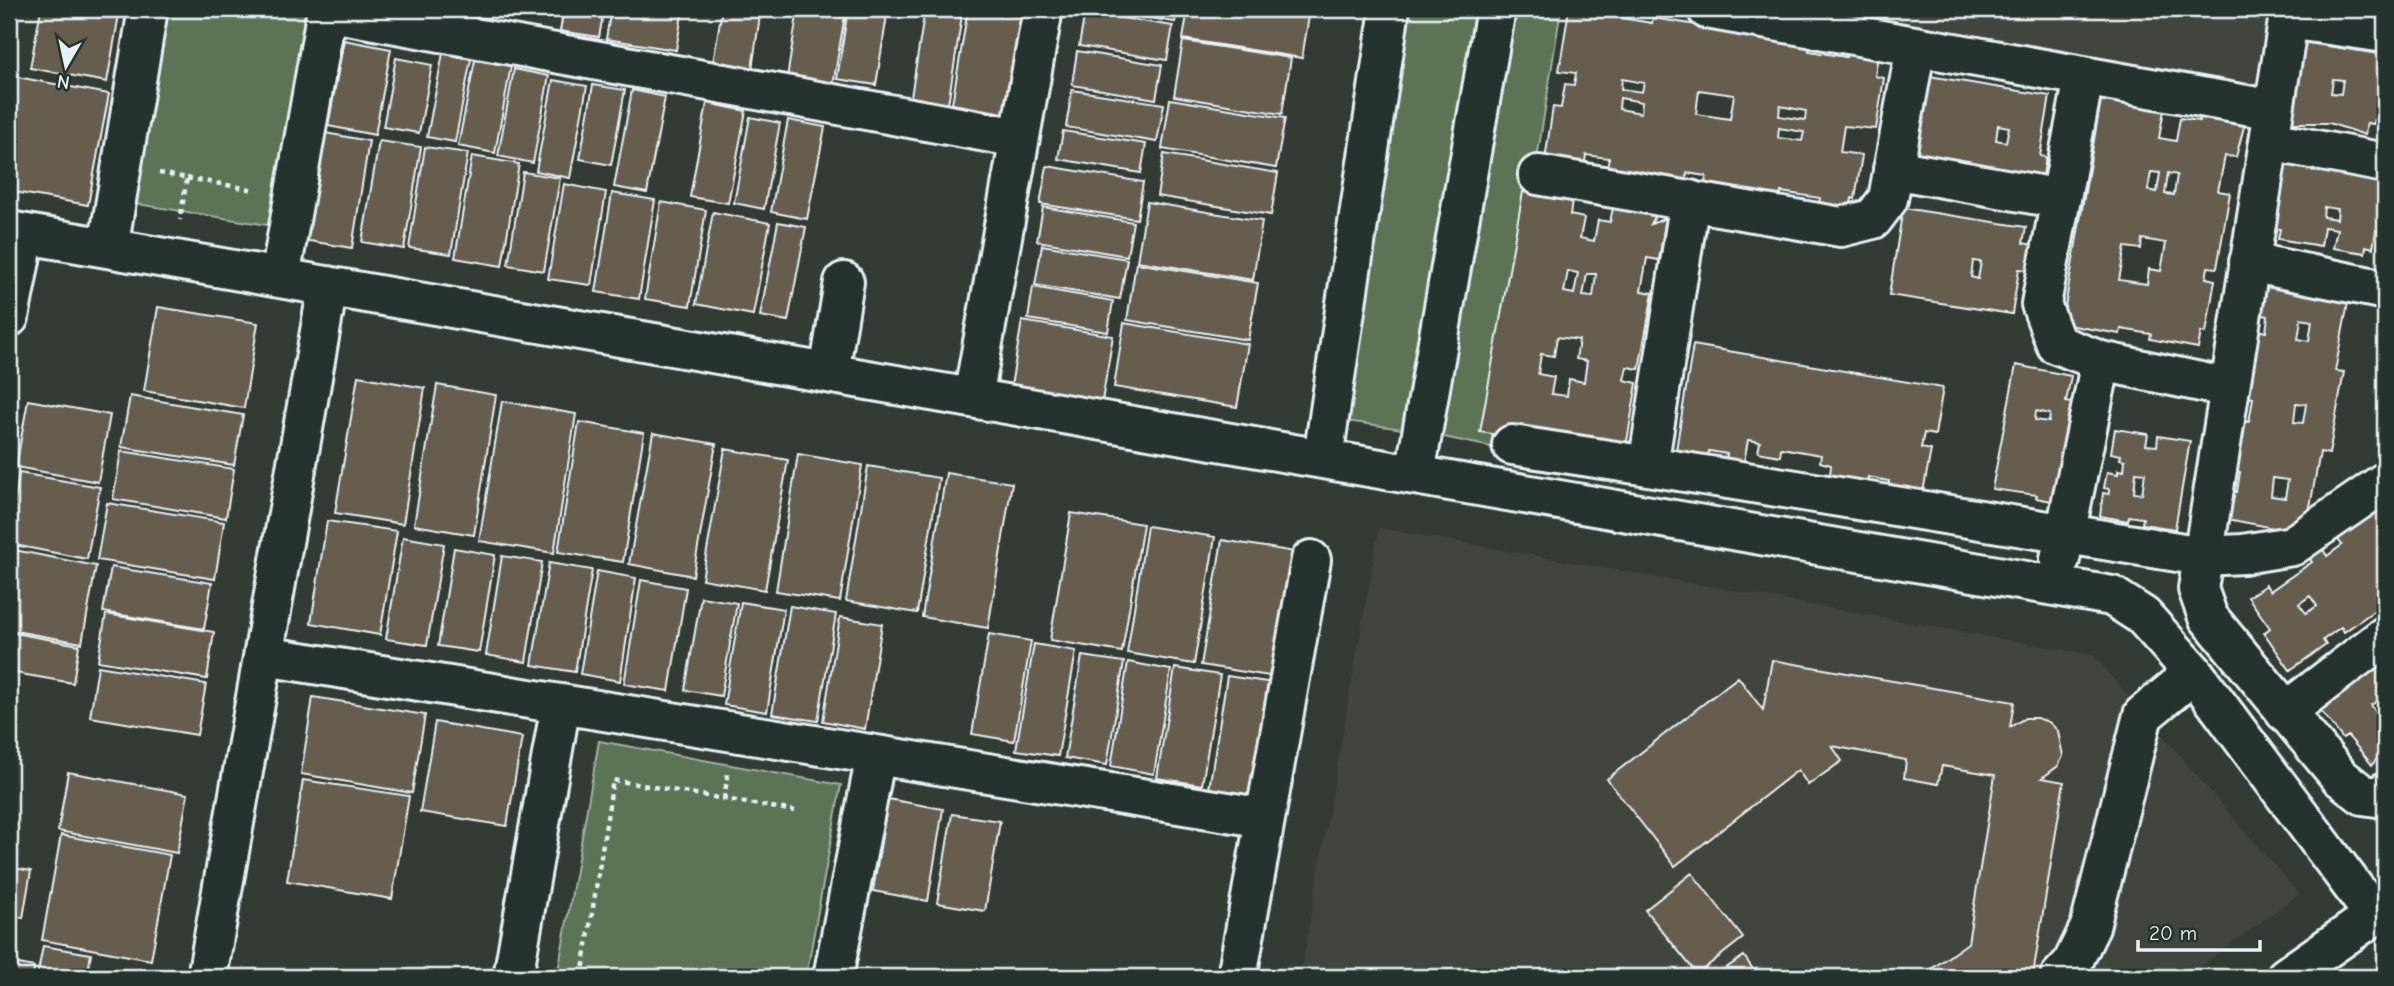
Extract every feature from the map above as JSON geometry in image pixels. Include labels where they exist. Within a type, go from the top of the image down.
[{"type":"street","points":[[108,248],[148,9]]},
{"type":"street","points":[[973,398],[1043,9]]},
{"type":"street","points":[[1323,458],[1390,9]]},
{"type":"street","points":[[1415,474],[1496,9]]},
{"type":"street","points":[[1707,9],[2084,77],[2271,125],[2385,163]]},
{"type":"street","points":[[280,278],[327,10],[1019,138]]},
{"type":"street","points":[[2385,33],[2289,14],[2198,589],[2208,617],[2340,778],[2362,795],[2377,797],[2385,792]]},
{"type":"street","points":[[1538,174],[1841,227],[1873,219],[1888,199],[1916,46]]},
{"type":"street","points":[[2084,77],[2040,304],[2056,344],[2101,361],[2229,388]]},
{"type":"street","points":[[1894,169],[2061,199]]},
{"type":"street","points":[[1648,466],[1690,200]]},
{"type":"street","points":[[9,317],[17,232],[2112,596],[2131,606],[2194,673],[2380,911],[2286,977]]},
{"type":"street","points":[[2249,262],[2385,290]]},
{"type":"street","points":[[829,373],[844,282]]},
{"type":"street","points":[[207,977],[328,286]]},
{"type":"street","points":[[2055,585],[2101,361]]},
{"type":"street","points":[[1512,445],[2202,556],[2243,554],[2292,546],[2385,482]]},
{"type":"street","points":[[1237,977],[1311,560]]},
{"type":"street","points":[[2285,712],[2385,636]]},
{"type":"street","points":[[264,656],[1265,818]]},
{"type":"street","points":[[2060,977],[2072,964],[2090,928],[2143,715],[2194,673]]},
{"type":"street","points":[[513,977],[561,704]]},
{"type":"street","points":[[833,977],[876,755]]},
{"type":"path","points":[[151,172],[187,178],[174,259]]},
{"type":"path","points":[[582,977],[613,780],[795,811]]},
{"type":"shaded area","points":[[1793,9],[2274,9],[2258,95]]},
{"type":"shaded area","points":[[1379,528],[2093,655],[2299,894],[2186,977],[1300,977]]},
{"type":"green space","points":[[163,9],[328,9],[292,229],[131,203]]},
{"type":"green space","points":[[1408,9],[1561,9],[1491,447],[1416,431],[1339,420]]},
{"type":"green space","points":[[599,741],[841,785],[806,977],[557,977]]},
{"type":"building","points":[[41,9],[120,9],[107,82],[30,68]]},
{"type":"building","points":[[564,9],[604,9],[599,37],[560,31]]},
{"type":"building","points":[[611,9],[683,9],[676,50],[606,39]]},
{"type":"building","points":[[722,9],[761,9],[752,69],[713,63]]},
{"type":"building","points":[[798,9],[846,9],[832,91],[786,84]]},
{"type":"building","points":[[848,9],[888,9],[876,85],[837,79]]},
{"type":"building","points":[[925,9],[963,9],[948,104],[911,97]]},
{"type":"building","points":[[968,9],[1027,14],[1010,114],[952,104]]},
{"type":"building","points":[[1097,9],[1178,9],[1175,22]]},
{"type":"building","points":[[1188,9],[1310,10],[1302,58],[1183,39]]},
{"type":"building","points":[[1569,9],[1593,9],[1610,12],[1609,16],[1652,23],[1653,18],[1810,43],[1809,51],[1846,57],[1848,49],[1878,54],[1875,76],[1884,78],[1876,129],[1844,126],[1840,152],[1862,155],[1855,199],[1852,198],[1850,209],[1819,204],[1820,198],[1781,192],[1780,198],[1705,186],[1706,176],[1687,173],[1686,183],[1607,170],[1609,158],[1586,155],[1584,167],[1545,160],[1553,107],[1561,108],[1565,84],[1574,85],[1576,73],[1559,71]],"holes":[[[1622,79],[1644,83],[1642,92],[1621,89]],[[1699,90],[1734,95],[1730,119],[1696,114]],[[1620,98],[1642,102],[1641,113],[1619,109]],[[1780,106],[1806,111],[1805,120],[1779,116]],[[1779,128],[1804,132],[1802,141],[1778,138]]]},
{"type":"building","points":[[1085,12],[1173,26],[1167,60],[1079,46]]},
{"type":"building","points":[[344,40],[391,49],[375,135],[328,126]]},
{"type":"building","points":[[1183,41],[1291,58],[1282,114],[1174,96]]},
{"type":"building","points":[[2303,42],[2385,55],[2385,120],[2375,118],[2374,124],[2367,123],[2365,135],[2329,123],[2290,123]],"holes":[[[2333,79],[2343,80],[2341,94],[2331,93]]]},
{"type":"building","points":[[1077,51],[1162,65],[1156,99],[1072,85]]},
{"type":"building","points":[[443,53],[471,59],[455,142],[427,137]]},
{"type":"building","points":[[396,58],[432,65],[419,133],[383,127]]},
{"type":"building","points":[[475,60],[511,66],[495,153],[458,146]]},
{"type":"building","points":[[514,69],[549,76],[533,163],[498,156]]},
{"type":"building","points":[[1923,75],[2050,96],[2040,156],[2046,157],[2042,182],[1908,169]],"holes":[[[1998,125],[2009,127],[2006,142],[1996,140]]]},
{"type":"building","points":[[17,77],[109,94],[88,205],[9,191],[9,124]]},
{"type":"building","points":[[553,80],[587,86],[570,178],[536,171]]},
{"type":"building","points":[[593,85],[625,90],[611,165],[580,159]]},
{"type":"building","points":[[2103,88],[2166,99],[2159,138],[2176,141],[2180,118],[2199,121],[2202,105],[2246,119],[2236,157],[2225,156],[2218,191],[2230,193],[2217,268],[2208,267],[2206,278],[2215,280],[2206,333],[2201,332],[2198,348],[2150,339],[2151,334],[2121,329],[2120,334],[2062,324]],"holes":[[[2151,172],[2160,173],[2157,192],[2148,190]],[[2168,173],[2177,175],[2174,195],[2165,194]],[[2142,239],[2166,243],[2161,271],[2149,269],[2147,284],[2119,280],[2125,247],[2141,249]]]},
{"type":"building","points":[[632,90],[665,97],[647,193],[614,187]]},
{"type":"building","points":[[1072,90],[1164,104],[1157,142],[1066,127]]},
{"type":"building","points":[[1170,99],[1285,118],[1276,168],[1162,149]]},
{"type":"building","points":[[707,103],[746,111],[728,203],[690,197]]},
{"type":"building","points":[[750,117],[780,123],[764,209],[734,203]]},
{"type":"building","points":[[788,120],[825,127],[807,219],[771,212]]},
{"type":"building","points":[[1063,131],[1146,144],[1141,173],[1058,159]]},
{"type":"building","points":[[320,132],[369,141],[352,248],[303,240]]},
{"type":"building","points":[[379,141],[421,147],[404,249],[362,242]]},
{"type":"building","points":[[425,147],[468,153],[451,254],[409,248]]},
{"type":"building","points":[[1164,154],[1278,173],[1271,215],[1157,196]]},
{"type":"building","points":[[472,156],[519,164],[502,266],[455,258]]},
{"type":"building","points":[[2278,159],[2385,177],[2385,232],[2376,230],[2373,248],[2366,246],[2365,253],[2333,248],[2337,229],[2324,227],[2321,246],[2278,239],[2280,229],[2267,227]],"holes":[[[2324,207],[2338,209],[2337,219],[2323,217]]]},
{"type":"building","points":[[1047,166],[1143,182],[1137,219],[1040,204]]},
{"type":"building","points":[[523,172],[560,178],[544,271],[508,265]]},
{"type":"building","points":[[564,184],[606,192],[591,285],[548,279]]},
{"type":"building","points":[[1523,192],[1572,201],[1570,215],[1584,218],[1580,238],[1594,241],[1598,220],[1610,222],[1613,208],[1658,211],[1651,224],[1666,218],[1659,260],[1647,258],[1641,291],[1653,293],[1639,369],[1627,367],[1624,380],[1637,383],[1626,447],[1536,441],[1480,432]],"holes":[[[1568,271],[1578,273],[1574,294],[1564,292]],[[1587,274],[1596,274],[1593,297],[1583,296]],[[1557,337],[1579,340],[1576,359],[1587,361],[1584,382],[1569,379],[1567,396],[1551,394],[1554,377],[1538,374],[1541,354],[1554,356]]]},
{"type":"building","points":[[612,193],[655,200],[639,299],[596,292]]},
{"type":"building","points":[[661,202],[706,210],[690,306],[645,299]]},
{"type":"building","points":[[1147,202],[1262,221],[1253,280],[1137,261]]},
{"type":"building","points":[[1043,207],[1133,222],[1127,256],[1037,241]]},
{"type":"building","points":[[1903,208],[2026,227],[2023,243],[2033,245],[2029,270],[2019,269],[2012,314],[1889,295]],"holes":[[[1973,261],[1981,262],[1978,279],[1971,277]]]},
{"type":"building","points":[[713,212],[770,223],[753,315],[696,304]]},
{"type":"building","points":[[778,222],[806,227],[788,321],[760,316]]},
{"type":"building","points":[[1042,245],[1127,259],[1120,299],[1035,285]]},
{"type":"building","points":[[1136,263],[1258,283],[1248,340],[1127,320]]},
{"type":"building","points":[[2268,272],[2351,287],[2335,371],[2344,372],[2329,454],[2320,452],[2305,534],[2222,518],[2227,490],[2237,492],[2240,472],[2231,470],[2240,420],[2249,422],[2253,398],[2244,397],[2257,330],[2266,332],[2268,316],[2260,314]],"holes":[[[2301,319],[2312,321],[2309,341],[2298,339]],[[2296,403],[2306,404],[2303,423],[2294,422]],[[2273,478],[2288,480],[2285,498],[2271,496]]]},
{"type":"building","points":[[1033,287],[1113,301],[1108,332],[1028,319]]},
{"type":"building","points":[[158,307],[258,323],[244,408],[144,391]]},
{"type":"building","points":[[1022,321],[1113,336],[1102,401],[1011,386]]},
{"type":"building","points":[[1124,323],[1248,344],[1237,407],[1114,387]]},
{"type":"building","points":[[1693,345],[1943,388],[1935,435],[1924,433],[1921,448],[1931,450],[1923,492],[1889,486],[1889,481],[1868,477],[1867,483],[1830,476],[1831,465],[1820,462],[1821,455],[1781,448],[1780,456],[1758,452],[1760,442],[1748,440],[1744,462],[1726,459],[1727,454],[1709,451],[1708,456],[1676,450]]},
{"type":"building","points":[[2016,365],[2071,376],[2066,402],[2081,405],[2062,503],[2036,498],[2037,495],[1992,489]],"holes":[[[2036,411],[2050,414],[2049,422],[2035,420]]]},
{"type":"building","points":[[358,376],[425,388],[403,524],[335,513]]},
{"type":"building","points":[[437,385],[496,395],[474,535],[414,525]]},
{"type":"building","points":[[130,396],[243,415],[234,465],[121,447]]},
{"type":"building","points":[[28,400],[110,415],[98,482],[16,467]]},
{"type":"building","points":[[502,401],[576,414],[554,553],[479,541]]},
{"type":"building","points":[[579,422],[644,433],[623,562],[558,552]]},
{"type":"building","points":[[2115,429],[2148,434],[2146,445],[2157,446],[2158,436],[2190,441],[2175,529],[2142,524],[2143,518],[2129,516],[2128,521],[2100,516],[2103,493],[2109,494],[2109,489],[2104,488],[2107,472],[2118,474],[2118,470],[2124,471],[2125,460],[2120,459],[2121,455],[2111,453]],"holes":[[[2136,472],[2145,473],[2142,494],[2134,493]]]},
{"type":"building","points":[[653,433],[716,444],[693,576],[629,564]]},
{"type":"building","points":[[725,449],[788,460],[765,590],[702,579]]},
{"type":"building","points":[[121,451],[234,469],[226,518],[113,499]]},
{"type":"building","points":[[798,454],[862,465],[840,601],[776,591]]},
{"type":"building","points":[[868,466],[939,478],[917,613],[846,601]]},
{"type":"building","points":[[19,473],[100,487],[87,559],[9,544]]},
{"type":"building","points":[[946,473],[1012,483],[988,628],[922,617]]},
{"type":"building","points":[[2385,489],[2385,591],[2377,597],[2382,605],[2344,632],[2341,627],[2323,640],[2326,645],[2290,670],[2264,633],[2270,628],[2248,597],[2266,585],[2270,591],[2312,562],[2309,558],[2322,548],[2327,556],[2342,545],[2331,530]],"holes":[[[2310,596],[2317,606],[2306,613],[2299,604]]]},
{"type":"building","points":[[107,503],[224,522],[215,579],[97,560]]},
{"type":"building","points":[[1071,513],[1143,524],[1122,652],[1050,640]]},
{"type":"building","points":[[327,521],[397,531],[380,635],[311,623]]},
{"type":"building","points":[[1147,526],[1215,537],[1194,664],[1127,653]]},
{"type":"building","points":[[403,537],[444,544],[427,645],[386,639]]},
{"type":"building","points":[[1222,540],[1301,553],[1281,678],[1201,665]]},
{"type":"building","points":[[454,548],[495,555],[479,652],[438,646]]},
{"type":"building","points":[[9,549],[96,566],[82,643],[9,630]]},
{"type":"building","points":[[502,556],[542,562],[526,662],[486,655]]},
{"type":"building","points":[[549,563],[592,570],[575,672],[532,665]]},
{"type":"building","points":[[111,567],[212,583],[204,629],[103,612]]},
{"type":"building","points":[[597,571],[636,578],[620,681],[580,674]]},
{"type":"building","points":[[641,580],[686,588],[669,691],[624,684]]},
{"type":"building","points":[[701,597],[737,603],[721,696],[685,690]]},
{"type":"building","points":[[741,602],[784,609],[767,712],[724,705]]},
{"type":"building","points":[[790,606],[836,614],[818,721],[772,714]]},
{"type":"building","points":[[106,614],[214,632],[207,679],[98,661]]},
{"type":"building","points":[[840,617],[882,624],[865,729],[823,721]]},
{"type":"building","points":[[9,632],[79,645],[73,683],[9,672]]},
{"type":"building","points":[[989,634],[1031,641],[1014,741],[972,734]]},
{"type":"building","points":[[1034,644],[1076,651],[1058,756],[1016,750]]},
{"type":"building","points":[[2385,655],[2385,697],[2371,705],[2379,716],[2385,711],[2385,748],[2372,765],[2348,736],[2343,739],[2318,707]]},
{"type":"building","points":[[1082,656],[1124,662],[1107,765],[1065,758]]},
{"type":"building","points":[[1772,660],[2014,702],[2010,727],[2025,718],[2037,718],[2049,722],[2058,731],[2063,756],[2058,766],[2042,778],[2064,782],[2033,975],[1920,977],[1968,943],[1995,775],[1942,766],[1938,784],[1904,778],[1906,760],[1832,746],[1842,761],[1808,785],[1798,770],[1675,866],[1607,779],[1738,677],[1763,710]]},
{"type":"building","points":[[1128,662],[1171,670],[1154,774],[1111,766]]},
{"type":"building","points":[[98,666],[206,684],[197,735],[90,717]]},
{"type":"building","points":[[1175,668],[1220,675],[1202,785],[1157,778]]},
{"type":"building","points":[[1227,676],[1280,684],[1261,798],[1209,789]]},
{"type":"building","points":[[313,697],[425,715],[412,793],[301,774]]},
{"type":"building","points":[[435,722],[522,737],[507,826],[420,812]]},
{"type":"building","points":[[68,772],[188,794],[177,853],[58,831]]},
{"type":"building","points":[[303,780],[409,796],[392,899],[287,881]]},
{"type":"building","points":[[888,799],[943,809],[928,901],[873,891]]},
{"type":"building","points":[[952,814],[1000,821],[985,911],[937,903]]},
{"type":"building","points":[[61,835],[170,855],[151,960],[42,940]]},
{"type":"building","points":[[9,867],[31,871],[23,918],[9,915]]},
{"type":"building","points":[[1692,873],[1743,938],[1697,974],[1645,910]]},
{"type":"building","points":[[9,917],[18,919],[10,960],[9,960]]},
{"type":"building","points":[[43,946],[91,954],[87,977],[37,977]]},
{"type":"building","points":[[1744,956],[1758,977],[1713,977]]},
{"type":"building","points":[[9,962],[34,967],[33,977],[9,977]]}]
